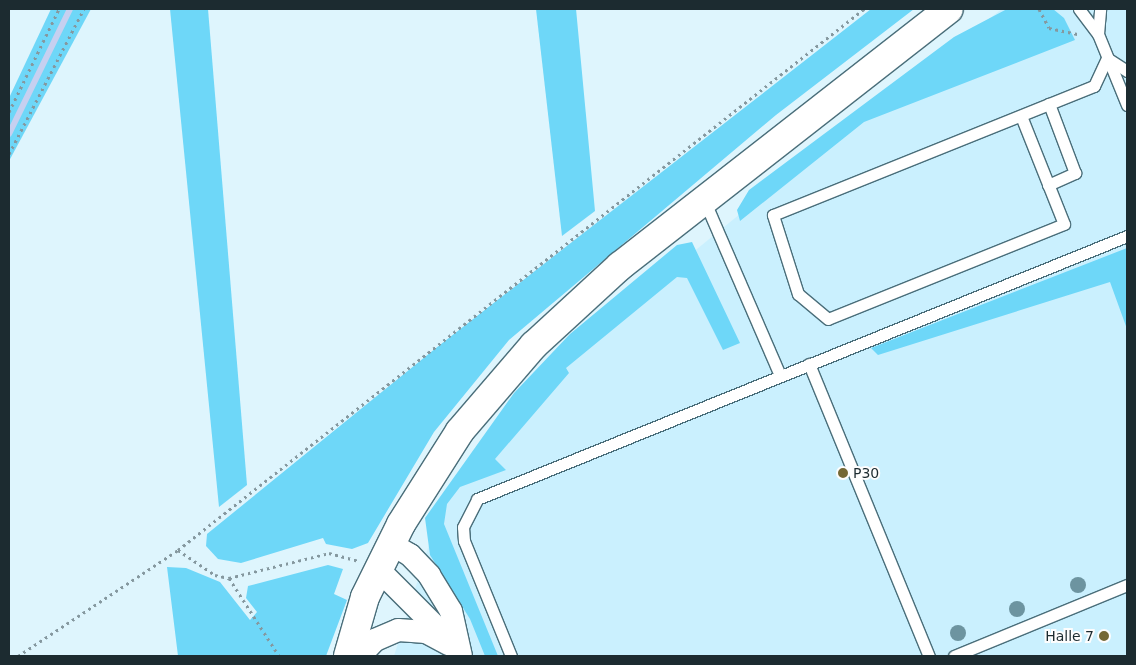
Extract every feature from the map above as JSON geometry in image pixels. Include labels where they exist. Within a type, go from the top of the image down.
[{"type":"main road","points":[[348,656],[366,564],[391,544],[460,431],[534,345],[578,300],[949,9]]},
{"type":"street","points":[[391,544],[410,555],[429,576],[451,611],[459,653]]},
{"type":"street","points":[[366,564],[459,653]]},
{"type":"street","points":[[360,656],[375,640],[398,630],[426,632],[459,653]]},
{"type":"lane","points":[[1079,9],[1098,34],[1127,105]]},
{"type":"lane","points":[[1098,34],[1100,9]]},
{"type":"lane","points":[[1108,58],[1127,71]]},
{"type":"lane","points":[[1021,116],[1064,224],[828,319],[798,294],[772,215],[1094,86],[1108,58]]},
{"type":"lane","points":[[1048,185],[1075,173],[1049,104]]},
{"type":"lane","points":[[705,202],[780,375]]},
{"type":"lane","points":[[511,656],[464,541],[463,527],[477,499],[1127,236]]},
{"type":"lane","points":[[809,364],[929,656]]},
{"type":"lane","points":[[954,656],[1127,585]]},
{"type":"path","points":[[9,112],[59,9]]},
{"type":"path","points":[[9,154],[84,9]]},
{"type":"path","points":[[18,656],[178,550],[864,9]]},
{"type":"path","points":[[1039,9],[1049,28],[1060,34],[1098,34]]},
{"type":"path","points":[[178,550],[215,576],[229,578],[329,553],[366,564]]},
{"type":"path","points":[[229,578],[279,656]]},
{"type":"shaded area","points":[[51,9],[91,9],[9,161],[9,98]]},
{"type":"shaded area","points":[[170,9],[208,9],[247,485],[219,507]]},
{"type":"shaded area","points":[[536,9],[576,9],[595,211],[562,236]]},
{"type":"shaded area","points":[[871,9],[914,9],[776,115],[509,340],[434,432],[368,543],[352,549],[326,544],[323,538],[241,563],[218,559],[206,546],[207,534],[436,348]]},
{"type":"shaded area","points":[[1002,9],[1127,9],[1127,656],[394,656],[444,497],[542,375],[863,114]]},
{"type":"shaded area","points":[[1007,9],[1053,9],[1064,18],[1075,40],[864,122],[740,221],[737,210],[749,190],[954,37]]},
{"type":"shaded area","points":[[692,242],[740,343],[723,350],[687,278],[677,277],[566,368],[569,373],[495,459],[506,470],[460,487],[447,504],[444,524],[498,656],[485,656],[470,619],[430,555],[425,518],[514,393],[570,334],[677,245]]},
{"type":"shaded area","points":[[1127,248],[1127,329],[1110,282],[878,355],[871,348]]},
{"type":"shaded area","points":[[328,565],[343,569],[334,594],[347,600],[326,656],[178,656],[167,567],[186,568],[220,582],[250,620],[257,612],[246,598],[248,586]]},
{"type":"waterway","points":[[9,134],[70,9]]},
{"type":"place","name":"P30","points":[[843,473]]},
{"type":"place","name":"Halle 7","points":[[1104,636]]}]
